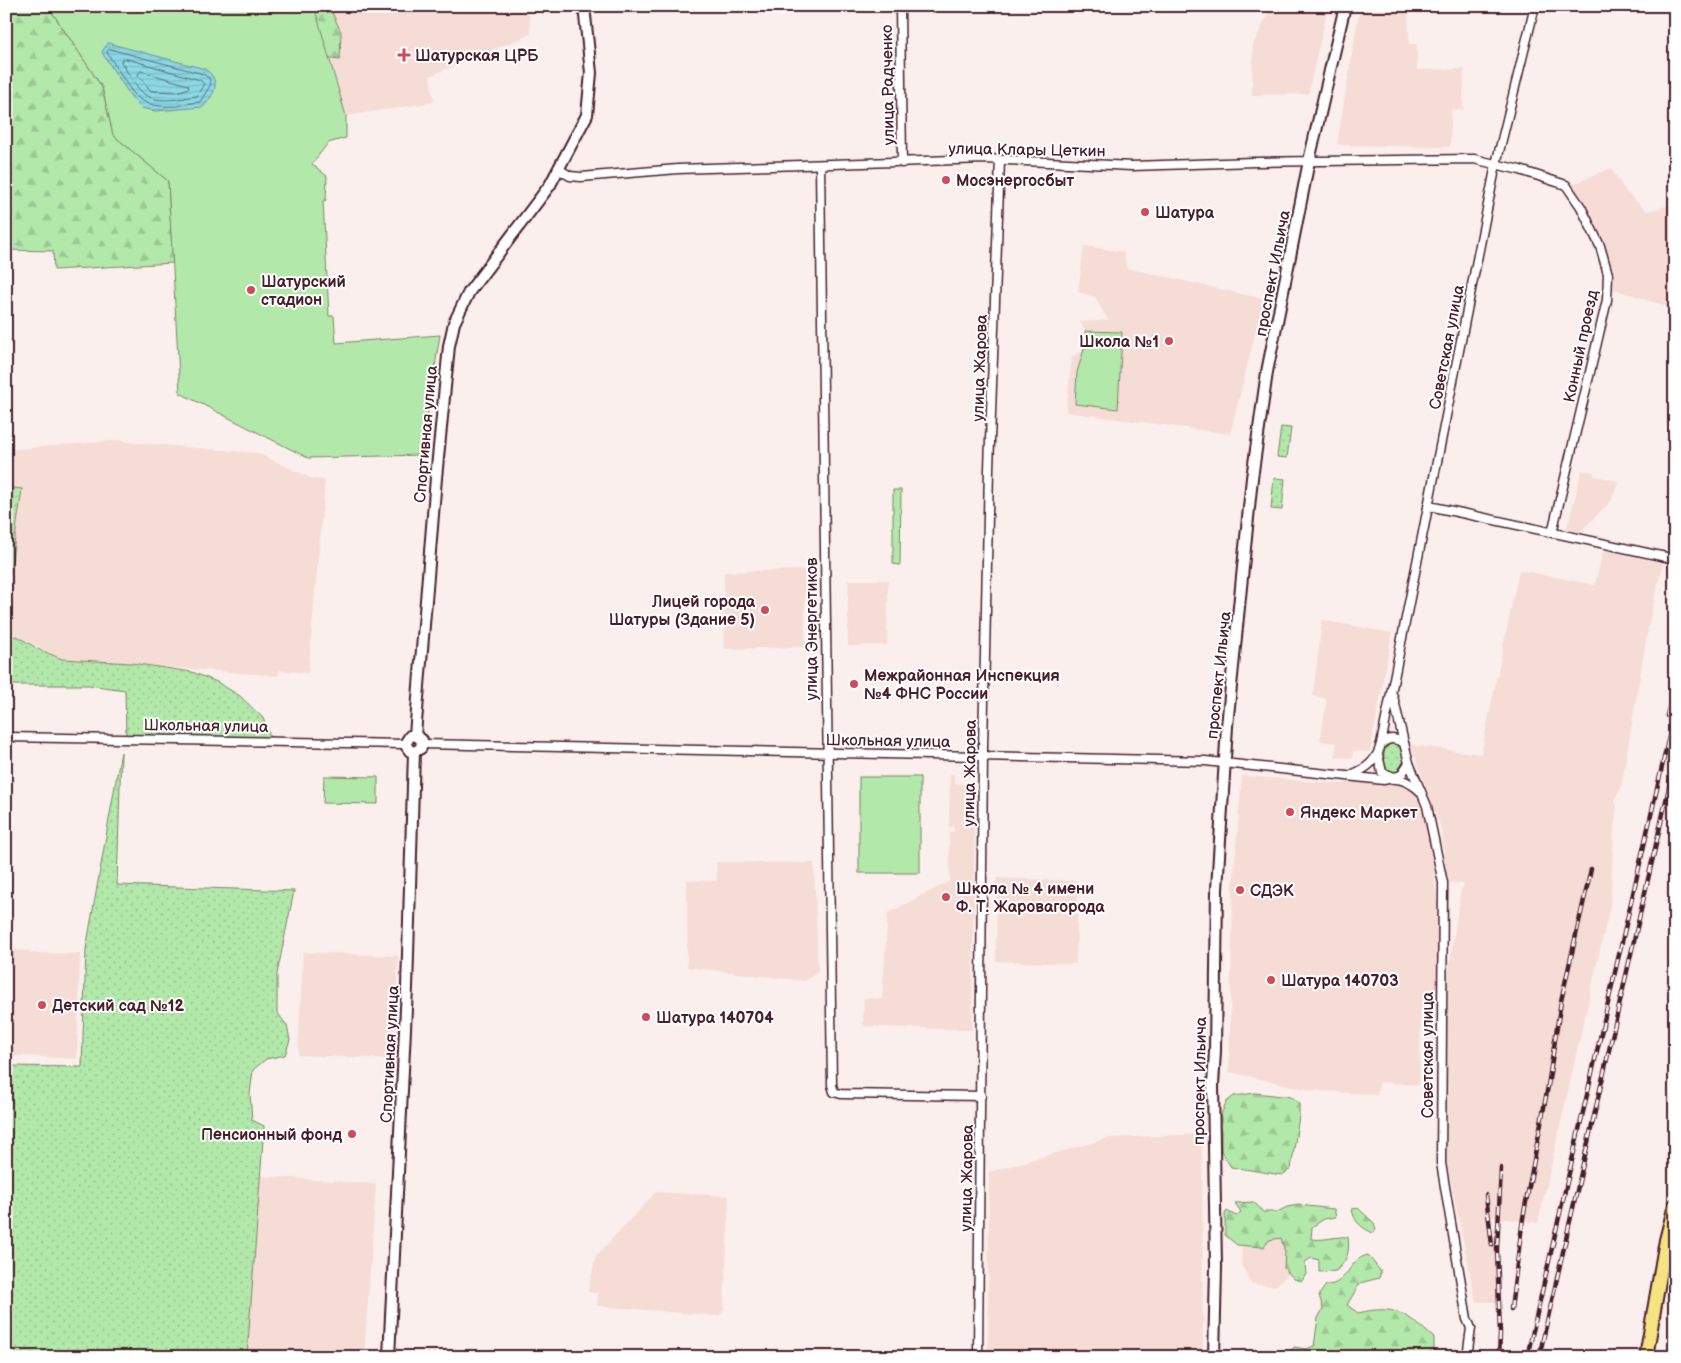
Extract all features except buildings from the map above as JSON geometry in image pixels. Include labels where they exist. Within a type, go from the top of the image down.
[{"type":"main road","points":[[1646,1357],[1666,1240],[1675,1205]]},
{"type":"street","name":"Спортивная улица","points":[[415,735],[436,478],[449,346],[454,323],[469,292],[560,170],[586,115],[591,73],[584,6]]},
{"type":"street","name":"улица Радченко","points":[[900,6],[902,163]]},
{"type":"street","name":"проспект Ильича","points":[[1214,1357],[1216,1267],[1213,1085],[1217,890],[1224,762],[1252,478],[1267,372],[1309,161],[1345,6]]},
{"type":"street","name":"Советская улица","points":[[1381,744],[1496,164],[1535,6]]},
{"type":"street","name":"улица Клары Цеткин","points":[[560,170],[570,176],[581,177],[678,169],[1000,160],[1132,166],[1474,159],[1496,164]]},
{"type":"street","name":"улица Жарова","points":[[978,1357],[983,755],[989,469],[1000,160]]},
{"type":"street","name":"Конный проезд","points":[[1496,164],[1566,185],[1581,207],[1600,246],[1608,274],[1607,300],[1552,533]]},
{"type":"street","name":"улица Энергетиков","points":[[820,165],[831,1075],[834,1092],[981,1096]]},
{"type":"street","points":[[1429,506],[1675,559]]},
{"type":"street","name":"Советская улица","points":[[1392,694],[1404,743]]},
{"type":"street","points":[[415,735],[422,740],[422,744],[421,748],[414,752],[410,751],[405,744],[410,736],[415,735]]},
{"type":"street","name":"Школьная улица","points":[[6,737],[405,744]]},
{"type":"street","points":[[1394,777],[1401,775],[1409,763],[1404,743],[1394,738],[1388,739],[1381,744],[1378,755],[1382,772],[1394,777],[1414,785],[1421,792]]},
{"type":"street","name":"Школьная улица","points":[[422,744],[826,754],[983,755],[1224,762],[1384,780],[1394,777]]},
{"type":"street","name":"Спортивная улица","points":[[388,1357],[407,988],[414,752]]},
{"type":"street","points":[[1352,775],[1363,770],[1378,755]]},
{"type":"street","name":"Советская улица","points":[[1409,763],[1421,792],[1435,839],[1443,883],[1441,1163],[1467,1319],[1471,1328],[1467,1357]]},
{"type":"shaded area","name":"Шатурская ЦРБ","points":[[314,6],[528,6],[531,34],[430,76],[434,102],[346,116]]},
{"type":"shaded area","points":[[1272,6],[1328,6],[1308,94],[1252,95],[1253,45]]},
{"type":"shaded area","points":[[1360,6],[1408,6],[1409,44],[1417,44],[1417,70],[1464,69],[1463,109],[1451,110],[1450,147],[1337,145]]},
{"type":"shaded area","points":[[1611,168],[1625,191],[1647,211],[1675,204],[1675,309],[1610,288],[1613,269],[1600,237],[1573,184]]},
{"type":"shaded area","name":"Школа №1","points":[[1084,246],[1124,252],[1126,268],[1264,299],[1230,434],[1066,412],[1072,356],[1083,351],[1085,331],[1080,322],[1108,320],[1095,297],[1078,292]]},
{"type":"shaded area","points":[[122,440],[126,442],[257,453],[313,479],[325,480],[308,673],[279,670],[278,676],[59,658],[6,630],[6,601],[22,490],[6,487],[6,450]]},
{"type":"shaded area","points":[[1582,470],[1594,472],[1594,476],[1619,481],[1611,501],[1578,534],[1566,532]]},
{"type":"shaded area","points":[[1603,550],[1663,563],[1649,622],[1621,788],[1614,800],[1617,806],[1614,826],[1610,906],[1538,1223],[1490,1217],[1501,1302],[1476,1302],[1446,1158],[1446,987],[1461,890],[1464,884],[1447,882],[1442,832],[1411,745],[1481,754],[1519,570],[1595,585]]},
{"type":"shaded area","name":"Лицей города Шатуры (Здание 5)","points":[[805,570],[805,647],[725,649],[724,572]]},
{"type":"shaded area","points":[[848,580],[888,580],[887,645],[848,646]]},
{"type":"shaded area","points":[[1322,620],[1392,633],[1370,752],[1353,751],[1353,758],[1335,757],[1336,743],[1320,741],[1327,699],[1313,696]]},
{"type":"shaded area","name":"Школа № 4 имени Ф. Т. Жаровагорода","points":[[950,774],[954,774],[955,784],[975,784],[972,1030],[863,1026],[864,998],[882,999],[888,913],[950,881],[949,832],[954,832],[954,827],[949,827]]},
{"type":"shaded area","points":[[1242,776],[1345,784],[1357,779],[1410,786],[1421,806],[1430,838],[1439,920],[1438,1007],[1421,1008],[1419,1085],[1380,1082],[1377,1095],[1310,1090],[1229,1072],[1233,885]]},
{"type":"shaded area","points":[[716,862],[814,863],[818,972],[805,981],[687,967],[687,880],[717,881]]},
{"type":"shaded area","points":[[997,878],[1078,881],[1076,964],[996,961]]},
{"type":"shaded area","name":"Детский сад №12","points":[[6,949],[30,951],[31,953],[80,954],[77,1059],[6,1055]]},
{"type":"shaded area","points":[[303,952],[398,956],[394,1059],[298,1055]]},
{"type":"shaded area","points":[[1202,1134],[1203,1357],[988,1357],[989,1172],[1109,1138]]},
{"type":"shaded area","points":[[260,1176],[376,1184],[364,1357],[247,1357]]},
{"type":"shaded area","points":[[656,1192],[729,1196],[724,1310],[719,1316],[597,1306],[598,1293],[588,1292],[596,1256]]},
{"type":"shaded area","points":[[1284,1216],[1295,1269],[1275,1286],[1252,1284],[1241,1264],[1243,1231]]},
{"type":"green space","points":[[6,6],[48,6],[102,87],[113,135],[168,181],[173,263],[54,270],[53,251],[6,250]]},
{"type":"green space","points":[[48,6],[314,6],[346,116],[346,138],[328,143],[312,164],[327,176],[326,200],[323,201],[329,316],[334,316],[336,343],[440,335],[421,455],[308,458],[180,393],[168,181],[113,135],[102,87]]},
{"type":"green space","points":[[300,6],[329,6],[341,32],[340,60],[323,58]]},
{"type":"green space","points":[[1085,331],[1122,332],[1118,409],[1075,404],[1077,372],[1085,346]]},
{"type":"green space","points":[[1281,427],[1291,428],[1287,458],[1277,457]]},
{"type":"green space","points":[[1274,478],[1285,479],[1282,510],[1271,509]]},
{"type":"green space","points":[[6,487],[22,489],[6,601]]},
{"type":"green space","points":[[893,490],[901,490],[900,565],[893,564]]},
{"type":"green space","points":[[6,630],[12,631],[8,637],[17,636],[38,649],[62,659],[131,663],[192,672],[217,682],[240,696],[263,718],[271,740],[126,738],[125,690],[89,685],[6,685]]},
{"type":"green space","points":[[1392,742],[1400,746],[1405,763],[1403,767],[1394,772],[1388,771],[1382,766],[1385,749]]},
{"type":"green space","points":[[121,752],[117,885],[294,891],[277,974],[277,1012],[287,1026],[290,1040],[285,1055],[266,1059],[253,1070],[250,1094],[252,1120],[264,1126],[247,1357],[6,1357],[6,1066],[82,1067],[86,949]]},
{"type":"green space","points":[[324,776],[378,777],[378,804],[323,803]]},
{"type":"green space","points":[[859,777],[920,777],[920,873],[859,873]]},
{"type":"green space","points":[[1255,1093],[1291,1097],[1299,1103],[1299,1116],[1291,1169],[1282,1175],[1231,1167],[1221,1151],[1221,1115],[1226,1102],[1234,1096]]},
{"type":"green space","points":[[1254,1202],[1263,1212],[1277,1212],[1287,1207],[1299,1205],[1334,1209],[1336,1217],[1324,1219],[1312,1227],[1311,1239],[1348,1237],[1349,1247],[1343,1264],[1336,1271],[1319,1272],[1319,1260],[1311,1258],[1305,1262],[1306,1274],[1302,1281],[1294,1279],[1284,1268],[1285,1252],[1281,1238],[1269,1240],[1264,1247],[1237,1245],[1225,1235],[1225,1214],[1227,1211],[1236,1216],[1241,1212],[1235,1203]]},
{"type":"green space","points":[[1358,1208],[1374,1223],[1376,1230],[1373,1233],[1362,1227],[1357,1221],[1352,1209]]},
{"type":"green space","points":[[1368,1255],[1381,1272],[1379,1278],[1360,1283],[1347,1305],[1358,1313],[1382,1310],[1400,1313],[1408,1317],[1434,1338],[1434,1349],[1425,1357],[1286,1357],[1294,1347],[1306,1349],[1314,1346],[1318,1318],[1323,1309],[1319,1295],[1326,1285],[1339,1281],[1356,1261]]},
{"type":"water","points":[[108,43],[205,69],[214,78],[215,88],[211,97],[203,107],[156,111],[141,108],[134,101],[104,56],[102,52]]},
{"type":"railway","points":[[1667,716],[1675,682]]},
{"type":"railway","points":[[1527,1357],[1675,710]]},
{"type":"railway","points":[[1539,1357],[1675,761]]},
{"type":"railway","points":[[1511,1309],[1523,1218],[1548,1086],[1561,1001],[1591,869]]},
{"type":"railway","points":[[1499,1357],[1497,1249],[1501,1168]]},
{"type":"railway","points":[[1486,1195],[1492,1245]]},
{"type":"place","name":"Шатурская ЦРБ","points":[[404,55]]},
{"type":"place","name":"Мосэнергосбыт","points":[[946,180]]},
{"type":"place","name":"Шатура","points":[[1145,212]]},
{"type":"place","name":"Шатурский стадион","points":[[251,290]]},
{"type":"place","name":"Школа №1","points":[[1169,341]]},
{"type":"place","name":"Лицей города Шатуры (Здание 5)","points":[[765,610]]},
{"type":"place","name":"Межрайонная Инспекция №4 ФНС России","points":[[854,684]]},
{"type":"place","name":"Яндекс Маркет","points":[[1290,812]]},
{"type":"place","name":"СДЭК","points":[[1240,890]]},
{"type":"place","name":"Школа № 4 имени Ф. Т. Жаровагорода","points":[[946,897]]},
{"type":"place","name":"Шатура 140703","points":[[1271,980]]},
{"type":"place","name":"Детский сад №12","points":[[42,1005]]},
{"type":"place","name":"Шатура 140704","points":[[646,1017]]},
{"type":"place","name":"Пенсионный фонд","points":[[352,1134]]}]
